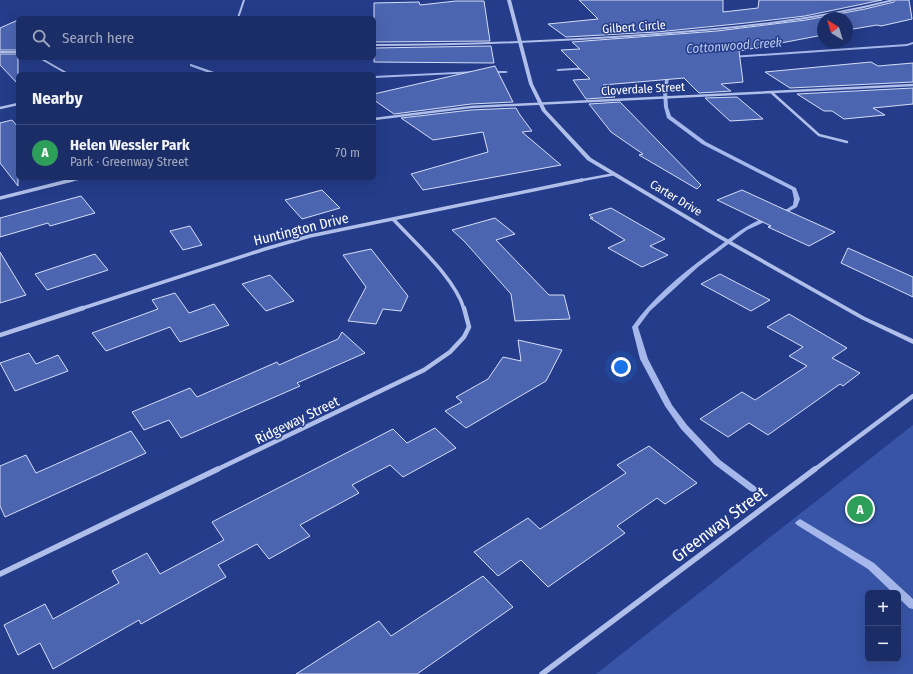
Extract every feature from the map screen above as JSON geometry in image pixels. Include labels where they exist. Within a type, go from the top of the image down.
[{"type":"street","points":[[239,16],[244,0]]},
{"type":"street","name":"Carter Drive","points":[[509,0],[530,78],[544,111],[589,159],[713,233],[863,318],[913,342]]},
{"type":"street","name":"Gilbert Circle","points":[[376,45],[586,39],[766,25],[855,10],[893,0]]},
{"type":"street","points":[[0,52],[16,52]]},
{"type":"street","points":[[44,60],[64,72]]},
{"type":"street","name":"Cloverdale Street","points":[[376,119],[471,107],[540,102],[913,85]]},
{"type":"street","points":[[771,92],[819,135],[848,142]]},
{"type":"street","points":[[0,108],[16,104]]},
{"type":"street","name":"Huntington Drive","points":[[0,335],[265,249],[310,236],[615,174]]},
{"type":"street","points":[[0,198],[74,180]]},
{"type":"street","name":"Ridgeway Street","points":[[0,574],[405,380],[440,361],[463,340],[469,327],[461,299],[443,274],[393,219]]},
{"type":"street","name":"Greenway Street","points":[[542,674],[913,396]]},
{"type":"shaded area","points":[[913,425],[913,674],[596,674]]},
{"type":"building","points":[[579,0],[723,0],[723,12],[758,8],[759,0],[882,0],[824,12],[817,12],[817,14],[805,16],[657,32],[566,37],[548,24],[598,19]]},
{"type":"building","points":[[895,0],[909,0],[912,19],[881,26],[877,25],[853,29],[853,12],[849,12],[894,2]]},
{"type":"building","points":[[456,1],[484,1],[490,41],[376,42],[376,16],[374,16],[374,3],[419,2],[420,5]]},
{"type":"building","points":[[817,18],[817,36],[739,51],[743,82],[721,84],[731,91],[699,93],[684,78],[603,85],[615,97],[586,99],[573,80],[590,79],[561,50],[580,49],[572,42],[717,31]]},
{"type":"building","points":[[16,21],[16,50],[0,50],[0,28]]},
{"type":"building","points":[[491,46],[494,63],[374,62],[374,60],[376,60],[376,48]]},
{"type":"building","points":[[0,54],[16,54],[16,60],[18,60],[18,72],[16,72],[16,82],[0,65]]},
{"type":"building","points":[[871,62],[878,66],[913,63],[913,82],[790,88],[765,72]]},
{"type":"building","points":[[495,66],[513,102],[471,104],[394,114],[376,101],[376,94]]},
{"type":"building","points":[[913,88],[913,104],[873,108],[885,115],[844,119],[832,111],[824,111],[797,94]]},
{"type":"building","points":[[737,97],[763,119],[730,121],[705,98]]},
{"type":"building","points":[[620,102],[701,185],[697,189],[639,155],[643,154],[611,132],[589,104]]},
{"type":"building","points":[[516,108],[532,131],[522,132],[561,165],[423,190],[411,174],[488,152],[483,132],[433,140],[401,118],[471,110]]},
{"type":"building","points":[[12,120],[16,125],[16,180],[18,180],[18,186],[0,163],[0,123]]},
{"type":"building","points":[[322,190],[340,208],[302,219],[285,200]]},
{"type":"building","points":[[742,190],[835,232],[809,246],[768,227],[771,226],[717,200]]},
{"type":"building","points":[[81,196],[95,213],[50,226],[48,223],[0,237],[0,218]]},
{"type":"building","points":[[611,208],[665,239],[650,246],[668,255],[642,267],[608,248],[625,240],[590,218],[593,218],[589,215]]},
{"type":"building","points":[[495,218],[515,234],[496,240],[549,295],[564,295],[570,319],[515,321],[511,294],[464,241],[452,230]]},
{"type":"building","points":[[190,226],[202,245],[183,250],[170,231]]},
{"type":"building","points":[[848,248],[913,277],[913,297],[841,263]]},
{"type":"building","points":[[371,249],[408,296],[401,311],[383,309],[376,324],[348,321],[366,287],[343,255]]},
{"type":"building","points":[[0,252],[26,295],[0,303]]},
{"type":"building","points":[[95,254],[108,270],[47,290],[35,274]]},
{"type":"building","points":[[720,274],[770,300],[751,311],[701,284]]},
{"type":"building","points":[[270,275],[294,301],[266,311],[242,284]]},
{"type":"building","points":[[175,293],[189,313],[214,304],[229,325],[180,342],[170,327],[106,351],[92,333],[158,309],[152,300]]},
{"type":"building","points":[[789,314],[847,348],[832,358],[860,373],[843,386],[840,384],[768,435],[749,423],[728,437],[700,419],[742,392],[755,400],[807,366],[789,356],[803,347],[767,327]]},
{"type":"building","points":[[342,332],[365,353],[297,383],[300,386],[181,438],[169,420],[144,430],[132,412],[190,388],[197,397],[277,362],[279,365],[338,339]]},
{"type":"building","points":[[518,340],[562,350],[546,381],[466,428],[445,411],[462,402],[456,397],[488,379],[503,357],[521,361]]},
{"type":"building","points":[[29,353],[36,364],[58,355],[68,371],[15,391],[0,363]]},
{"type":"building","points":[[435,428],[456,448],[403,477],[390,465],[352,485],[359,493],[300,525],[310,536],[269,559],[257,544],[218,565],[226,577],[141,624],[139,620],[53,669],[40,643],[18,655],[4,625],[45,604],[53,619],[119,583],[112,571],[147,553],[160,574],[224,540],[212,522],[393,429],[407,443]]},
{"type":"building","points":[[131,431],[146,453],[5,517],[0,506],[0,466],[26,455],[36,473]]},
{"type":"building","points":[[649,446],[697,483],[665,504],[657,498],[617,526],[625,533],[548,587],[521,560],[498,576],[474,552],[528,518],[540,529],[626,473],[617,465]]},
{"type":"building","points":[[483,576],[513,607],[417,674],[296,674],[379,621],[391,636]]},
{"type":"waterway","name":"Cottonwood Creek","points":[[731,57],[907,45],[913,43]]},
{"type":"waterway","name":"Cottonwood Creek","points":[[191,65],[210,72]]},
{"type":"waterway","name":"Cottonwood Creek","points":[[558,70],[589,68]]},
{"type":"waterway","points":[[668,71],[665,91],[666,107],[669,117],[704,143],[794,189],[797,203],[789,210],[779,214]]},
{"type":"waterway","name":"Cottonwood Creek","points":[[376,77],[476,72]]},
{"type":"waterway","name":"Cottonwood Creek","points":[[490,72],[506,72]]},
{"type":"waterway","points":[[753,489],[717,462],[684,427],[669,406],[644,359],[635,327],[648,310],[696,266],[745,229],[769,218]]},
{"type":"waterway","points":[[800,523],[871,566],[913,605]]},
{"type":"place","name":"Helen Wessler Park","points":[[860,509]]}]
